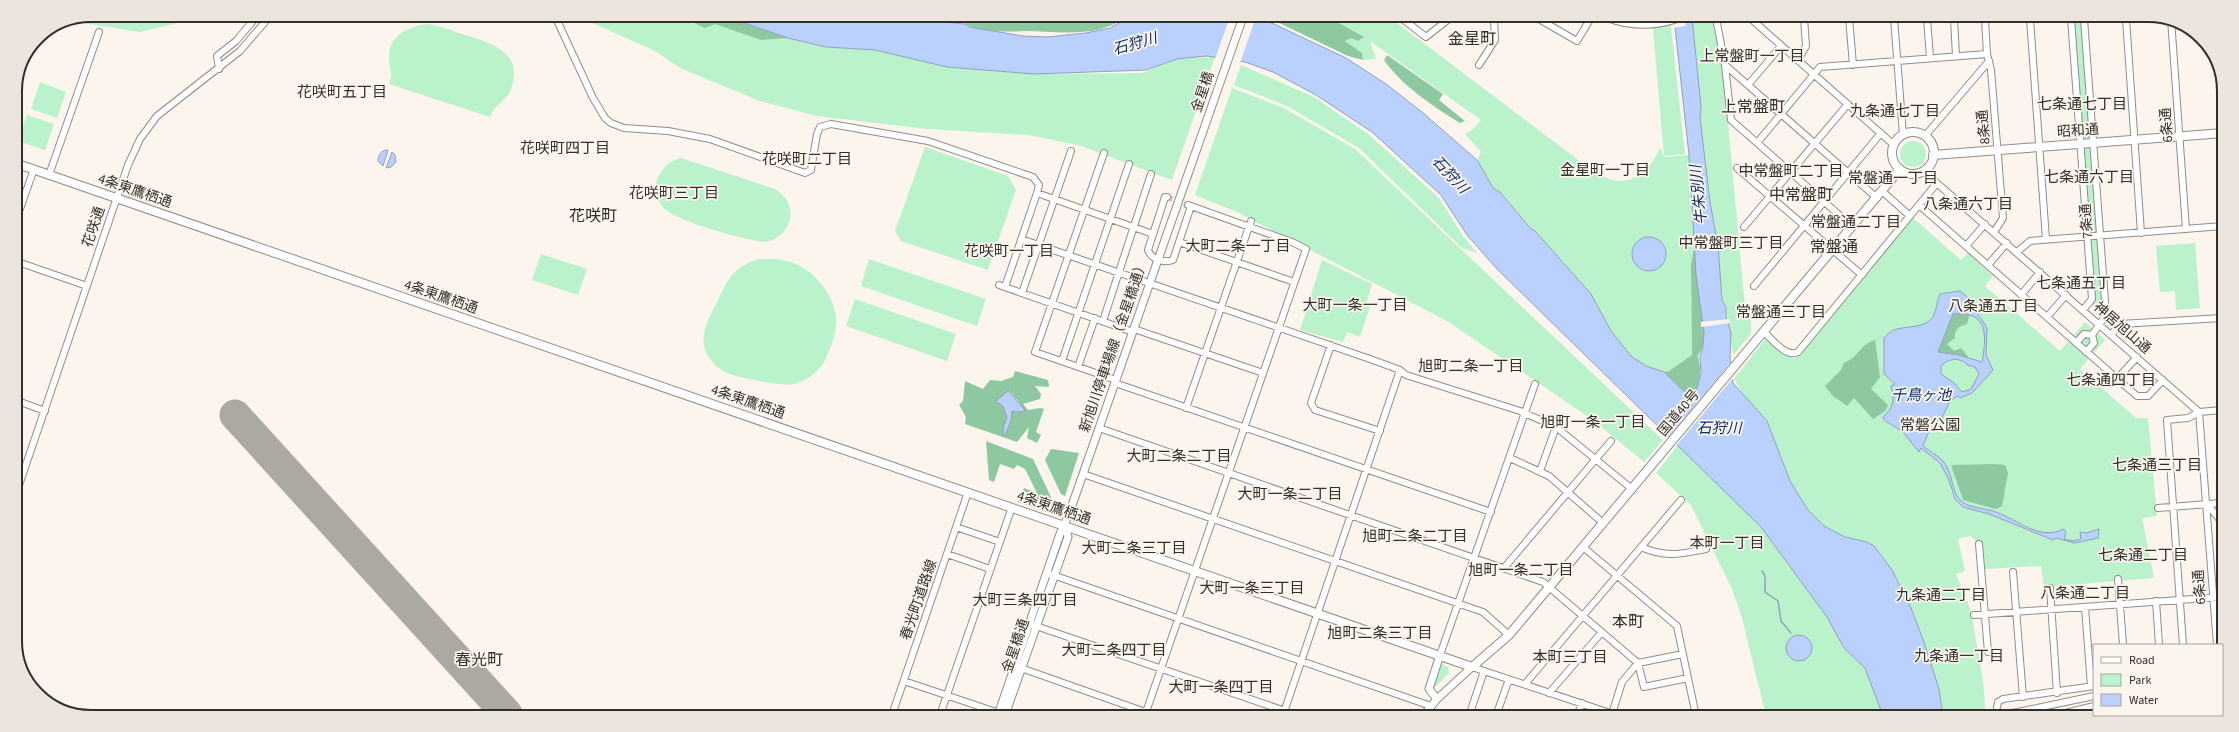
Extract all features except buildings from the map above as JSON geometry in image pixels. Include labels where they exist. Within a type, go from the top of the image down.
[{"type":"highway","points":[[1914,132],[1925,136],[1932,145],[1934,155],[1931,163],[1923,171],[1912,174],[1900,169],[1892,157],[1894,145],[1903,135],[1914,132]]},
{"type":"highway","name":"昭和通","points":[[1934,155],[2217,133]]},
{"type":"highway","name":"4条東鷹栖通","points":[[22,166],[1472,667]]},
{"type":"highway","name":"国道40号","points":[[1472,667],[1509,634],[1853,227],[1900,169]]},
{"type":"main road","name":"金星橋","points":[[1187,176],[1241,22]]},
{"type":"main road","name":"新旭川停車場線（金星橋通）","points":[[1065,526],[1187,176]]},
{"type":"main road","name":"金星橋通","points":[[1003,710],[1033,624],[1047,573],[1065,526]]},
{"type":"main road","name":"金星橋通","points":[[1033,624],[1054,576],[1068,536],[1065,526]]},
{"type":"main road","points":[[1437,699],[1429,689],[1440,656]]},
{"type":"main road","points":[[1428,710],[1437,699],[1472,667]]},
{"type":"street","points":[[219,69],[217,56],[236,41],[252,22]]},
{"type":"street","name":"花咲通","points":[[22,477],[133,152],[149,126],[169,104],[219,69],[257,33],[266,22]]},
{"type":"street","points":[[558,22],[593,98],[605,118],[616,126],[703,137],[805,173],[811,170],[817,134],[820,127],[831,124],[928,141],[1033,177],[1038,184],[1037,193],[1021,239],[1002,286],[1103,321],[1263,373]]},
{"type":"street","points":[[1405,22],[1426,37],[1445,22]]},
{"type":"street","points":[[1479,65],[1495,40],[1494,22]]},
{"type":"street","points":[[1543,22],[1577,40],[1588,22]]},
{"type":"street","points":[[1622,22],[1633,25],[1659,24],[1666,22]]},
{"type":"street","points":[[1717,22],[1725,65],[1731,120],[1853,227]]},
{"type":"street","points":[[1754,22],[1894,145]]},
{"type":"street","points":[[1798,60],[1806,46],[1804,22]]},
{"type":"street","points":[[1849,22],[1853,65]]},
{"type":"street","points":[[1894,22],[1903,135]]},
{"type":"street","points":[[1927,22],[1930,58]]},
{"type":"street","points":[[1954,22],[1956,56]]},
{"type":"street","name":"8条通","points":[[1985,22],[2003,218],[1994,232]]},
{"type":"street","points":[[2030,22],[2038,147],[2046,239]]},
{"type":"street","name":"7条通","points":[[2071,22],[2092,299],[2083,310]]},
{"type":"street","name":"7条通","points":[[2084,22],[2106,315],[2100,325]]},
{"type":"street","points":[[2126,22],[2141,233]]},
{"type":"street","name":"6条通","points":[[2172,26],[2186,229]]},
{"type":"street","points":[[49,175],[99,32]]},
{"type":"street","points":[[2073,42],[2086,42]]},
{"type":"street","points":[[1748,85],[1781,46]]},
{"type":"street","points":[[1757,143],[1820,67],[1987,54]]},
{"type":"street","points":[[2074,61],[2088,60]]},
{"type":"street","points":[[1925,136],[1989,61]]},
{"type":"street","points":[[1725,65],[1877,198]]},
{"type":"street","points":[[1744,227],[1848,104]]},
{"type":"street","points":[[1754,286],[1881,133]]},
{"type":"street","points":[[1022,293],[1071,151]]},
{"type":"street","points":[[1104,154],[1070,256],[1035,352],[1186,408],[1491,512]]},
{"type":"street","points":[[1062,361],[1129,164]]},
{"type":"street","points":[[1737,168],[1832,251],[1862,275]]},
{"type":"street","points":[[22,203],[34,170]]},
{"type":"street","name":"神居旭山通","points":[[1923,171],[2199,412]]},
{"type":"street","points":[[1103,321],[1118,273],[1135,228],[1151,174]]},
{"type":"street","points":[[1764,332],[1788,353],[1794,354],[1798,352],[1937,182]]},
{"type":"street","points":[[1882,191],[1910,216]]},
{"type":"street","points":[[1037,193],[1153,234]]},
{"type":"street","points":[[1147,710],[1306,249],[1250,224],[1190,206],[1173,260],[1168,262],[1158,260],[1148,250],[1165,197],[1167,197]]},
{"type":"street","points":[[1919,205],[2137,396],[2148,396],[2163,380]]},
{"type":"street","points":[[1186,408],[1250,224]]},
{"type":"street","points":[[1966,246],[1985,224]]},
{"type":"street","points":[[2017,252],[2026,242],[2046,239],[2217,226]]},
{"type":"street","points":[[1021,239],[1331,345],[1400,370],[1406,375],[1525,414],[1556,427],[1596,458],[1632,489]]},
{"type":"street","points":[[1179,242],[1294,282]]},
{"type":"street","points":[[1988,266],[2007,243]]},
{"type":"street","points":[[22,263],[87,286]]},
{"type":"street","points":[[2021,295],[2040,272]]},
{"type":"street","points":[[2047,317],[2066,295]]},
{"type":"street","points":[[1078,367],[1095,318]]},
{"type":"street","points":[[2111,335],[2120,324],[2217,318]]},
{"type":"street","points":[[2092,335],[2100,325]]},
{"type":"street","points":[[2076,343],[2084,334],[2092,335]]},
{"type":"street","points":[[2086,352],[2094,343],[2092,335]]},
{"type":"street","points":[[1331,345],[1311,403],[1312,406],[1315,410],[1380,430]]},
{"type":"street","points":[[2117,379],[2137,357]]},
{"type":"street","points":[[1284,710],[1352,516],[1400,370]]},
{"type":"street","points":[[1440,656],[1460,604],[1534,384]]},
{"type":"street","points":[[22,403],[45,411]]},
{"type":"street","points":[[2183,644],[2167,420],[2188,418],[2199,412],[2217,410]]},
{"type":"street","points":[[2199,412],[2207,504],[2217,516]]},
{"type":"street","points":[[1540,471],[1556,427]]},
{"type":"street","points":[[1099,428],[1543,582],[1638,664],[1644,687],[1688,678]]},
{"type":"street","points":[[1504,568],[1611,441]]},
{"type":"street","points":[[1510,458],[1540,471],[1568,492],[1603,523]]},
{"type":"street","points":[[1083,474],[1483,612],[1509,634]]},
{"type":"street","name":"春光町道路線","points":[[894,710],[968,492]]},
{"type":"street","points":[[1525,684],[1681,500]]},
{"type":"street","points":[[2158,508],[2217,503]]},
{"type":"street","name":"6条通","points":[[2207,504],[2217,643]]},
{"type":"street","points":[[942,710],[1012,507]]},
{"type":"street","points":[[956,527],[1000,542]]},
{"type":"street","points":[[1979,544],[1988,652]]},
{"type":"street","points":[[1583,547],[1676,626],[1695,710]]},
{"type":"street","points":[[1641,548],[1657,554],[1670,555],[1706,549]]},
{"type":"street","points":[[947,554],[990,569]]},
{"type":"street","points":[[2014,572],[2023,697]]},
{"type":"street","points":[[1047,573],[1431,706]]},
{"type":"street","points":[[2118,579],[2123,644]]},
{"type":"street","points":[[2050,588],[2057,692]]},
{"type":"street","points":[[1974,615],[2217,597]]},
{"type":"street","points":[[2156,601],[2159,644]]},
{"type":"street","points":[[1997,705],[2003,699],[2092,686],[2085,606]]},
{"type":"street","points":[[1033,624],[1275,710]]},
{"type":"street","points":[[1549,693],[1602,632]]},
{"type":"street","points":[[1613,710],[1622,682],[1638,664],[1683,654]]},
{"type":"street","points":[[1018,667],[1135,710]]},
{"type":"street","points":[[1472,667],[1601,710]]},
{"type":"street","points":[[1471,710],[1484,671]]},
{"type":"street","points":[[1498,710],[1509,679]]},
{"type":"street","points":[[904,681],[990,710]]},
{"type":"street","points":[[2028,710],[2093,696]]},
{"type":"street","points":[[1580,710],[1582,703]]},
{"type":"street","points":[[2077,710],[2093,706]]},
{"type":"green space","points":[[182,22],[140,32],[81,23]]},
{"type":"green space","points":[[590,22],[715,23],[761,40],[788,38],[826,47],[875,50],[947,67],[1034,74],[1142,73],[1177,59],[1215,57],[1172,180],[1078,145],[1028,135],[928,129],[816,116],[760,101],[680,68],[655,51]]},
{"type":"green space","points":[[692,22],[741,22],[788,38],[761,40],[715,24],[705,28]]},
{"type":"green space","points":[[964,22],[1118,22],[1090,31],[1076,32],[989,30],[975,28]]},
{"type":"green space","points":[[1277,22],[1337,22],[1364,37],[1358,41],[1351,38],[1345,41],[1362,53],[1363,60],[1348,56]]},
{"type":"green space","points":[[1337,22],[1396,22],[1598,175],[1616,181],[1633,178],[1639,175],[1650,165],[1660,147],[1664,157],[1689,155],[1695,243],[1691,265],[1692,355],[1669,371],[1664,372],[1646,366],[1631,356],[1611,331],[1591,294],[1535,231],[1530,228],[1502,193],[1493,188],[1477,160],[1481,152],[1465,134],[1472,130],[1481,120],[1370,41],[1376,59],[1363,60],[1362,53],[1345,41],[1351,38],[1363,37]]},
{"type":"green space","points":[[1652,22],[1670,22],[1685,154],[1664,156]]},
{"type":"green space","points":[[1692,22],[1720,22],[1732,117],[1728,123],[1745,307],[1751,321],[1751,334],[1733,355],[1726,308],[1722,300],[1718,246],[1710,202],[1700,118],[1701,106]]},
{"type":"green space","points":[[2069,22],[2085,22],[2106,315],[2089,303],[2092,299]]},
{"type":"green space","points":[[427,24],[482,40],[492,44],[508,56],[512,64],[514,74],[512,86],[510,91],[490,117],[389,84],[391,74],[389,63],[390,51],[395,39],[406,30]]},
{"type":"green space","points":[[1387,55],[1443,94],[1439,100],[1465,121],[1460,123],[1429,103],[1409,87],[1384,60]]},
{"type":"green space","points":[[1241,65],[1314,97],[1368,134],[1439,198],[1463,236],[1477,253],[1462,248],[1359,148],[1287,106],[1234,85]]},
{"type":"green space","points":[[40,82],[66,92],[57,118],[31,109]]},
{"type":"green space","points":[[1232,88],[1284,108],[1355,149],[1663,440],[1644,462],[1593,420],[1447,321],[1237,212],[1195,195]]},
{"type":"green space","points":[[27,115],[54,124],[45,150],[22,142],[22,129]]},
{"type":"green space","points":[[1913,141],[1922,145],[1926,154],[1922,163],[1913,167],[1904,163],[1900,154],[1904,145]]},
{"type":"green space","points":[[925,147],[1008,176],[1016,190],[988,270],[901,241],[895,231]]},
{"type":"green space","points":[[681,158],[775,189],[783,195],[788,202],[790,218],[787,226],[775,239],[766,242],[757,241],[730,235],[699,225],[674,215],[666,210],[657,196],[657,180],[666,166]]},
{"type":"green space","name":"常磐公園","points":[[1912,217],[1961,260],[1968,253],[1993,276],[1985,286],[2060,351],[2085,322],[2105,340],[2080,369],[2136,418],[2148,418],[2157,516],[2142,518],[2154,578],[2044,587],[2041,566],[1984,569],[1981,544],[1970,536],[1958,539],[1965,571],[1956,574],[1971,611],[1983,680],[1985,710],[1942,710],[1939,689],[1924,642],[1911,608],[1892,570],[1867,542],[1845,537],[1824,526],[1808,510],[1790,481],[1767,421],[1744,396],[1734,379],[1766,338],[1794,359]]},
{"type":"green space","points":[[1695,243],[1704,332],[1703,346],[1698,356],[1700,378],[1692,399],[1664,372],[1669,371],[1692,355],[1691,265]]},
{"type":"green space","points":[[2195,243],[2200,308],[2176,310],[2175,291],[2160,292],[2156,246]]},
{"type":"green space","points":[[541,254],[587,269],[578,295],[532,280]]},
{"type":"green space","points":[[759,259],[780,259],[802,267],[825,288],[834,307],[836,317],[835,333],[824,362],[813,374],[799,383],[788,385],[769,383],[747,379],[728,373],[723,371],[714,363],[708,356],[705,349],[703,339],[706,327],[729,279],[738,269]]},
{"type":"green space","points":[[869,259],[986,299],[977,326],[861,286]]},
{"type":"green space","points":[[1322,260],[1372,284],[1366,304],[1370,307],[1360,337],[1347,332],[1343,342],[1300,330]]},
{"type":"green space","points":[[855,299],[956,334],[947,361],[846,326]]},
{"type":"green space","points":[[1970,313],[1967,324],[1959,327],[1955,333],[1955,338],[1947,344],[1954,351],[1961,348],[1969,358],[1938,352],[1953,314]]},
{"type":"green space","points":[[1875,340],[1880,377],[1871,389],[1888,405],[1885,411],[1873,419],[1854,398],[1847,406],[1832,395],[1825,386],[1841,370],[1844,363],[1853,358],[1869,342]]},
{"type":"green space","points":[[1015,371],[1048,380],[1049,387],[1035,386],[1041,394],[1040,399],[1023,404],[1028,410],[1040,408],[1044,409],[1036,432],[1041,435],[1037,443],[1027,438],[1029,427],[1017,442],[965,424],[966,417],[959,405],[963,401],[965,381],[983,389],[990,380],[1001,381],[1013,377]],"holes":[[[1009,391],[1019,402],[1020,412],[1012,411],[1011,421],[1004,430],[1004,425],[1007,418],[1003,406],[996,401]]]},
{"type":"green space","points":[[986,441],[1033,459],[1057,510],[1047,512],[1018,502],[1024,488],[1037,493],[1025,469],[1017,465],[1014,469],[1000,464],[994,482],[989,480]]},
{"type":"green space","points":[[1678,445],[1761,527],[1827,617],[1844,648],[1865,668],[1882,710],[1765,710],[1742,618],[1732,589],[1691,505],[1656,473]]},
{"type":"green space","points":[[1051,449],[1079,453],[1065,496],[1061,494],[1045,460]]},
{"type":"green space","points":[[1951,465],[2005,465],[2008,473],[2002,506],[1996,509],[1963,500]]},
{"type":"green space","points":[[1442,664],[1448,667],[1449,673],[1433,689]]},
{"type":"water","name":"石狩川","points":[[741,22],[944,22],[965,24],[969,27],[1023,36],[1047,37],[1086,33],[1110,28],[1120,22],[1268,22],[1274,24],[1346,58],[1386,84],[1422,112],[1477,160],[1493,188],[1501,193],[1530,228],[1535,231],[1591,294],[1611,331],[1631,356],[1646,366],[1664,372],[1692,399],[1697,389],[1701,373],[1700,356],[1703,346],[1704,332],[1696,275],[1689,155],[1674,22],[1692,22],[1701,106],[1700,118],[1710,202],[1718,246],[1722,300],[1726,308],[1726,316],[1731,333],[1730,358],[1733,383],[1767,421],[1790,481],[1808,510],[1824,526],[1845,537],[1867,542],[1874,546],[1892,570],[1911,608],[1924,642],[1939,689],[1942,710],[1881,710],[1865,668],[1844,648],[1827,617],[1761,527],[1497,269],[1467,235],[1441,195],[1372,132],[1316,95],[1273,72],[1245,62],[1207,56],[1177,59],[1146,70],[1034,74],[947,67],[875,50],[826,47],[788,38]]},
{"type":"water","points":[[388,150],[383,166],[378,161],[379,156],[382,152]]},
{"type":"water","points":[[392,152],[395,155],[396,162],[391,167],[386,168]]},
{"type":"water","points":[[1646,237],[1652,237],[1656,238],[1663,244],[1666,254],[1665,261],[1659,268],[1652,271],[1646,271],[1642,270],[1635,264],[1632,257],[1632,251],[1633,247],[1639,240]]},
{"type":"water","name":"千鳥ヶ池","points":[[1960,291],[1967,297],[1987,328],[1986,355],[1993,370],[1972,393],[1960,398],[1958,396],[1950,401],[1942,418],[1931,426],[1923,446],[1940,458],[1946,465],[1955,492],[1964,503],[1973,507],[1996,512],[2037,531],[2046,533],[2064,529],[2066,532],[2064,539],[2073,541],[2081,539],[2080,532],[2087,533],[2099,529],[2098,538],[2075,543],[2056,538],[2053,540],[1989,514],[1963,507],[1955,499],[1949,480],[1940,463],[1921,448],[1919,452],[1903,432],[1884,420],[1883,417],[1891,407],[1893,400],[1891,386],[1895,384],[1884,374],[1884,338],[1893,331],[1928,322],[1935,312],[1940,294]],"holes":[[[1953,314],[1973,316],[1979,320],[1984,334],[1984,352],[1982,362],[1959,355],[1938,352]],[[1956,359],[1965,362],[1967,365],[1975,367],[1979,374],[1971,389],[1962,392],[1954,383],[1941,374],[1941,366],[1947,361]]]},
{"type":"water","points":[[1008,391],[1025,410],[1020,412],[1012,411],[1011,421],[1005,435],[1003,435],[1004,425],[1007,418],[1003,406],[996,401]]},
{"type":"water","points":[[1799,635],[1808,639],[1812,648],[1808,657],[1799,661],[1790,657],[1786,648],[1790,639]]},
{"type":"pier","points":[[1228,22],[1254,22],[1240,63],[1215,59]]},
{"type":"pier","points":[[1672,22],[1688,22],[1685,26],[1673,28]]},
{"type":"pier","points":[[1729,319],[1730,323],[1701,327],[1701,322]]},
{"type":"pier","points":[[1732,361],[1734,377],[1676,446],[1668,438]]},
{"type":"waterway","points":[[1762,571],[1765,576],[1765,592],[1778,601],[1781,621],[1791,633]]},
{"type":"runway","points":[[235,415],[503,710]]},
{"type":"tunnel","points":[[1167,197],[1188,205]]},
{"type":"district","name":"金星町","points":[[1472,39]]},
{"type":"district","name":"上常盤町一丁目","points":[[1752,56]]},
{"type":"district","name":"花咲町五丁目","points":[[342,92]]},
{"type":"district","name":"七条通七丁目","points":[[2082,104]]},
{"type":"district","name":"上常盤町","points":[[1753,107]]},
{"type":"district","name":"九条通七丁目","points":[[1895,111]]},
{"type":"district","name":"花咲町四丁目","points":[[565,148]]},
{"type":"district","name":"花咲町二丁目","points":[[807,159]]},
{"type":"district","name":"金星町一丁目","points":[[1605,170]]},
{"type":"district","name":"中常盤町二丁目","points":[[1791,171]]},
{"type":"district","name":"七条通六丁目","points":[[2089,177]]},
{"type":"district","name":"常盤通一丁目","points":[[1893,178]]},
{"type":"district","name":"花咲町三丁目","points":[[674,193]]},
{"type":"district","name":"中常盤町","points":[[1801,195]]},
{"type":"district","name":"八条通六丁目","points":[[1968,204]]},
{"type":"district","name":"花咲町","points":[[593,216]]},
{"type":"district","name":"常盤通二丁目","points":[[1856,222]]},
{"type":"district","name":"中常盤町三丁目","points":[[1731,243]]},
{"type":"district","name":"大町二条一丁目","points":[[1238,246]]},
{"type":"district","name":"常盤通","points":[[1834,247]]},
{"type":"district","name":"花咲町一丁目","points":[[1009,251]]},
{"type":"district","name":"七条通五丁目","points":[[2081,283]]},
{"type":"district","name":"大町一条一丁目","points":[[1355,305]]},
{"type":"district","name":"八条通五丁目","points":[[1993,306]]},
{"type":"district","name":"常盤通三丁目","points":[[1781,312]]},
{"type":"district","name":"旭町二条一丁目","points":[[1471,366]]},
{"type":"district","name":"七条通四丁目","points":[[2111,380]]},
{"type":"district","name":"旭町一条一丁目","points":[[1593,422]]},
{"type":"district","name":"常磐公園","points":[[1930,425]]},
{"type":"district","name":"大町二条二丁目","points":[[1179,456]]},
{"type":"district","name":"七条通三丁目","points":[[2157,465]]},
{"type":"district","name":"大町一条二丁目","points":[[1290,494]]},
{"type":"district","name":"旭町二条二丁目","points":[[1415,536]]},
{"type":"district","name":"本町一丁目","points":[[1727,543]]},
{"type":"district","name":"大町二条三丁目","points":[[1134,548]]},
{"type":"district","name":"七条通二丁目","points":[[2143,555]]},
{"type":"district","name":"旭町一条二丁目","points":[[1521,570]]},
{"type":"district","name":"大町一条三丁目","points":[[1252,588]]},
{"type":"district","name":"八条通二丁目","points":[[2085,593]]},
{"type":"district","name":"九条通二丁目","points":[[1941,595]]},
{"type":"district","name":"大町三条四丁目","points":[[1025,600]]},
{"type":"district","name":"本町","points":[[1628,622]]},
{"type":"district","name":"旭町二条三丁目","points":[[1380,633]]},
{"type":"district","name":"大町二条四丁目","points":[[1114,650]]},
{"type":"district","name":"九条通一丁目","points":[[1959,656]]},
{"type":"district","name":"本町三丁目","points":[[1570,657]]},
{"type":"district","name":"春光町","points":[[479,660]]},
{"type":"district","name":"大町一条四丁目","points":[[1221,687]]},
{"type":"water label","name":"牛朱別川","points":[[1699,195]]}]
